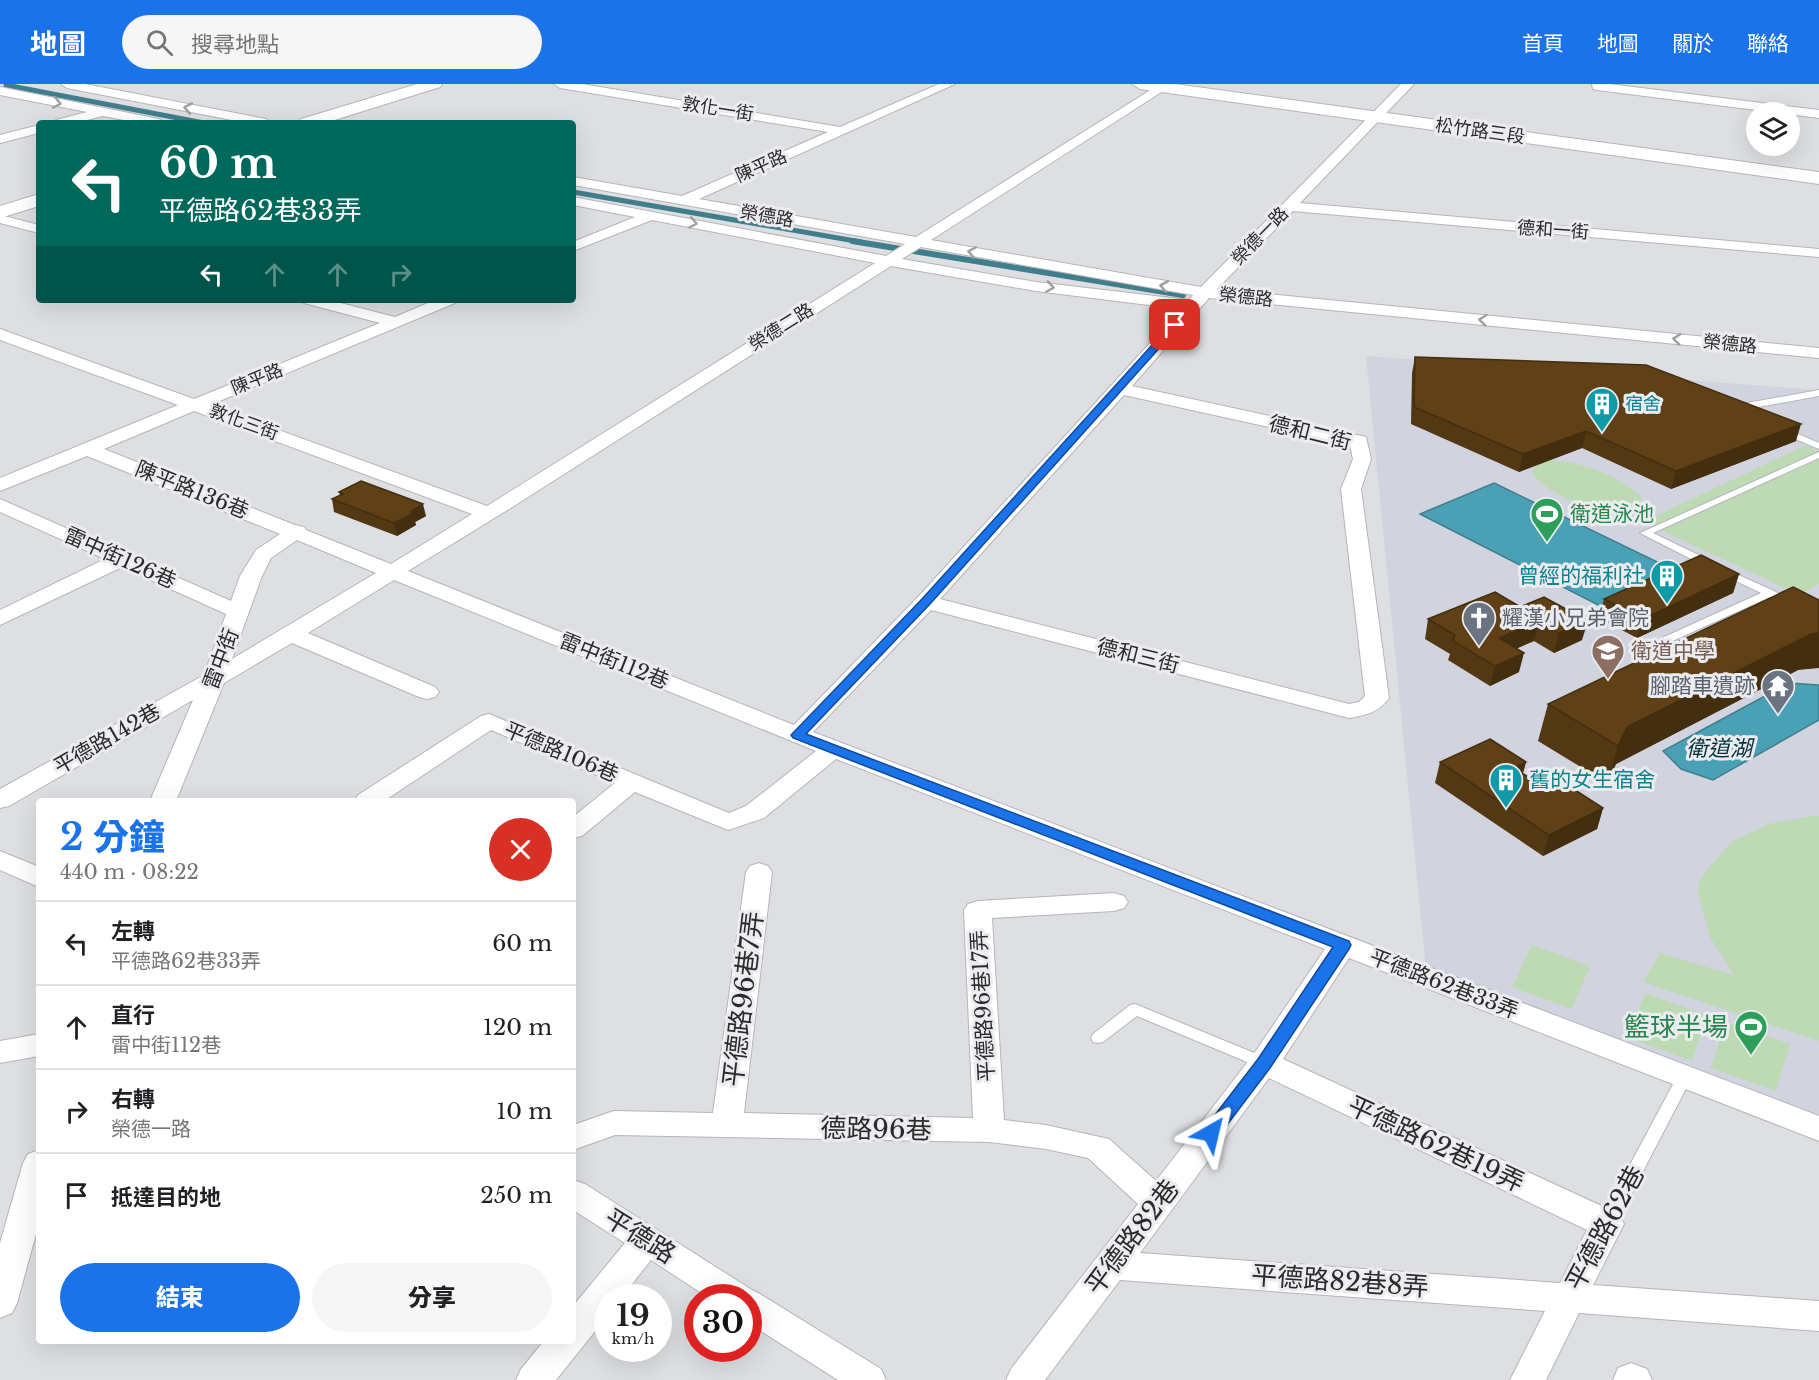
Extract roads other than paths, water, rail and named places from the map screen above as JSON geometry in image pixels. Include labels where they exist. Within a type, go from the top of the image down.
[{"type":"street","points":[[67,84],[251,120]]},
{"type":"street","points":[[302,120],[418,84]]},
{"type":"street","points":[[317,120],[434,84]]},
{"type":"street","name":"敦化一街","points":[[560,84],[840,131]]},
{"type":"street","name":"陳平路","points":[[576,247],[949,84]]},
{"type":"street","name":"松竹路三段","points":[[1140,84],[1819,171]]},
{"type":"street","name":"松竹路三段","points":[[1188,84],[1819,178]]},
{"type":"street","name":"榮德一路","points":[[797,735],[926,602],[1199,299],[1408,84]]},
{"type":"street","points":[[1598,84],[1596,86],[1819,114]]},
{"type":"street","name":"榮德二路","points":[[395,571],[1165,86]]},
{"type":"street","points":[[0,92],[145,120]]},
{"type":"street","points":[[71,120],[103,111]]},
{"type":"street","points":[[0,140],[36,130]]},
{"type":"street","name":"榮德路","points":[[576,182],[915,242],[1199,299],[1532,341],[1819,366]]},
{"type":"street","points":[[0,212],[36,201]]},
{"type":"street","name":"榮德路","points":[[576,202],[885,261],[1138,300],[1199,299],[1819,352]]},
{"type":"street","points":[[0,218],[36,206]]},
{"type":"street","name":"德和一街","points":[[1288,206],[1819,253]]},
{"type":"street","points":[[0,218],[36,229]]},
{"type":"street","points":[[322,303],[397,322]]},
{"type":"street","name":"陳平路","points":[[0,485],[442,303]]},
{"type":"street","name":"敦化三街","points":[[0,334],[488,513]]},
{"type":"street","name":"德和二街","points":[[1120,389],[1359,441],[1362,459],[1351,489],[1377,698],[1366,708],[1349,711]]},
{"type":"street","name":"陳平路136巷","points":[[87,449],[297,531]]},
{"type":"street","name":"雷中街126巷","points":[[0,505],[239,612]]},
{"type":"street","name":"雷中街112巷","points":[[297,531],[833,749]]},
{"type":"street","name":"雷中街","points":[[164,798],[214,678],[251,576],[263,554],[297,531]]},
{"type":"street","points":[[0,618],[122,559]]},
{"type":"street","points":[[214,678],[395,571]]},
{"type":"street","name":"德和三街","points":[[926,602],[1349,711]]},
{"type":"street","points":[[291,634],[427,692]]},
{"type":"street","name":"平德路142巷","points":[[0,800],[214,678]]},
{"type":"street","name":"平德路106巷","points":[[372,798],[489,721],[728,822],[755,812],[833,749]]},
{"type":"street","name":"平德路62巷33弄","points":[[833,749],[1819,1129]]},
{"type":"street","name":"平德路106巷","points":[[576,828],[632,782]]},
{"type":"street","points":[[0,860],[36,877]]},
{"type":"street","name":"平德路96巷7弄","points":[[727,1126],[759,872]]},
{"type":"street","name":"平德路96巷17弄","points":[[989,1130],[978,910],[1114,902]]},
{"type":"street","name":"平德路82巷","points":[[1024,1380],[1264,1063],[1343,945]]},
{"type":"street","points":[[0,1052],[36,1046]]},
{"type":"street","name":"平德路62巷19弄","points":[[1264,1063],[1607,1224]]},
{"type":"street","name":"德路96巷","points":[[576,1137],[614,1123],[989,1130],[1046,1137],[1098,1148],[1158,1203]]},
{"type":"street","points":[[2,1286],[28,1238],[36,1183]]},
{"type":"street","name":"平德路","points":[[576,1195],[716,1284]]},
{"type":"street","name":"平德路62巷","points":[[1528,1380],[1607,1224]]},
{"type":"street","points":[[576,1328],[647,1240]]},
{"type":"street","name":"平德路82巷8弄","points":[[1111,1264],[1819,1316]]},
{"type":"street","points":[[762,1313],[868,1380]]},
{"type":"street","points":[[534,1380],[564,1344]]},
{"type":"lane","points":[[1754,418],[1733,408],[1819,393]]},
{"type":"lane","points":[[1776,427],[1819,446]]},
{"type":"lane","points":[[1798,607],[1645,533],[1819,455]]},
{"type":"lane","points":[[1655,645],[1770,593]]},
{"type":"lane","points":[[1098,1038],[1135,1009],[1264,1063]]},
{"type":"lane","name":"平德路62巷","points":[[1607,1224],[1684,1077]]},
{"type":"water","name":"衛道泳池","points":[[1494,483],[1678,572],[1604,608],[1420,514]]},
{"type":"water","name":"衛道湖","points":[[1789,683],[1819,685],[1819,720],[1713,780],[1681,769],[1663,751]]},
{"type":"waterway","points":[[6,85],[188,120]]},
{"type":"waterway","points":[[576,193],[861,242]]},
{"type":"waterway","points":[[852,241],[1183,295]]},
{"type":"place","name":"宿舍","points":[[1602,433]]},
{"type":"place","name":"衛道泳池","points":[[1547,543]]},
{"type":"place","name":"曾經的福利社","points":[[1667,605]]},
{"type":"place","name":"耀漢小兄弟會院","points":[[1479,647]]},
{"type":"place","name":"衛道中學","points":[[1608,680]]},
{"type":"place","name":"腳踏車遺跡","points":[[1778,715]]},
{"type":"place","name":"舊的女生宿舍","points":[[1506,809]]},
{"type":"place","name":"籃球半場","points":[[1751,1056]]}]
